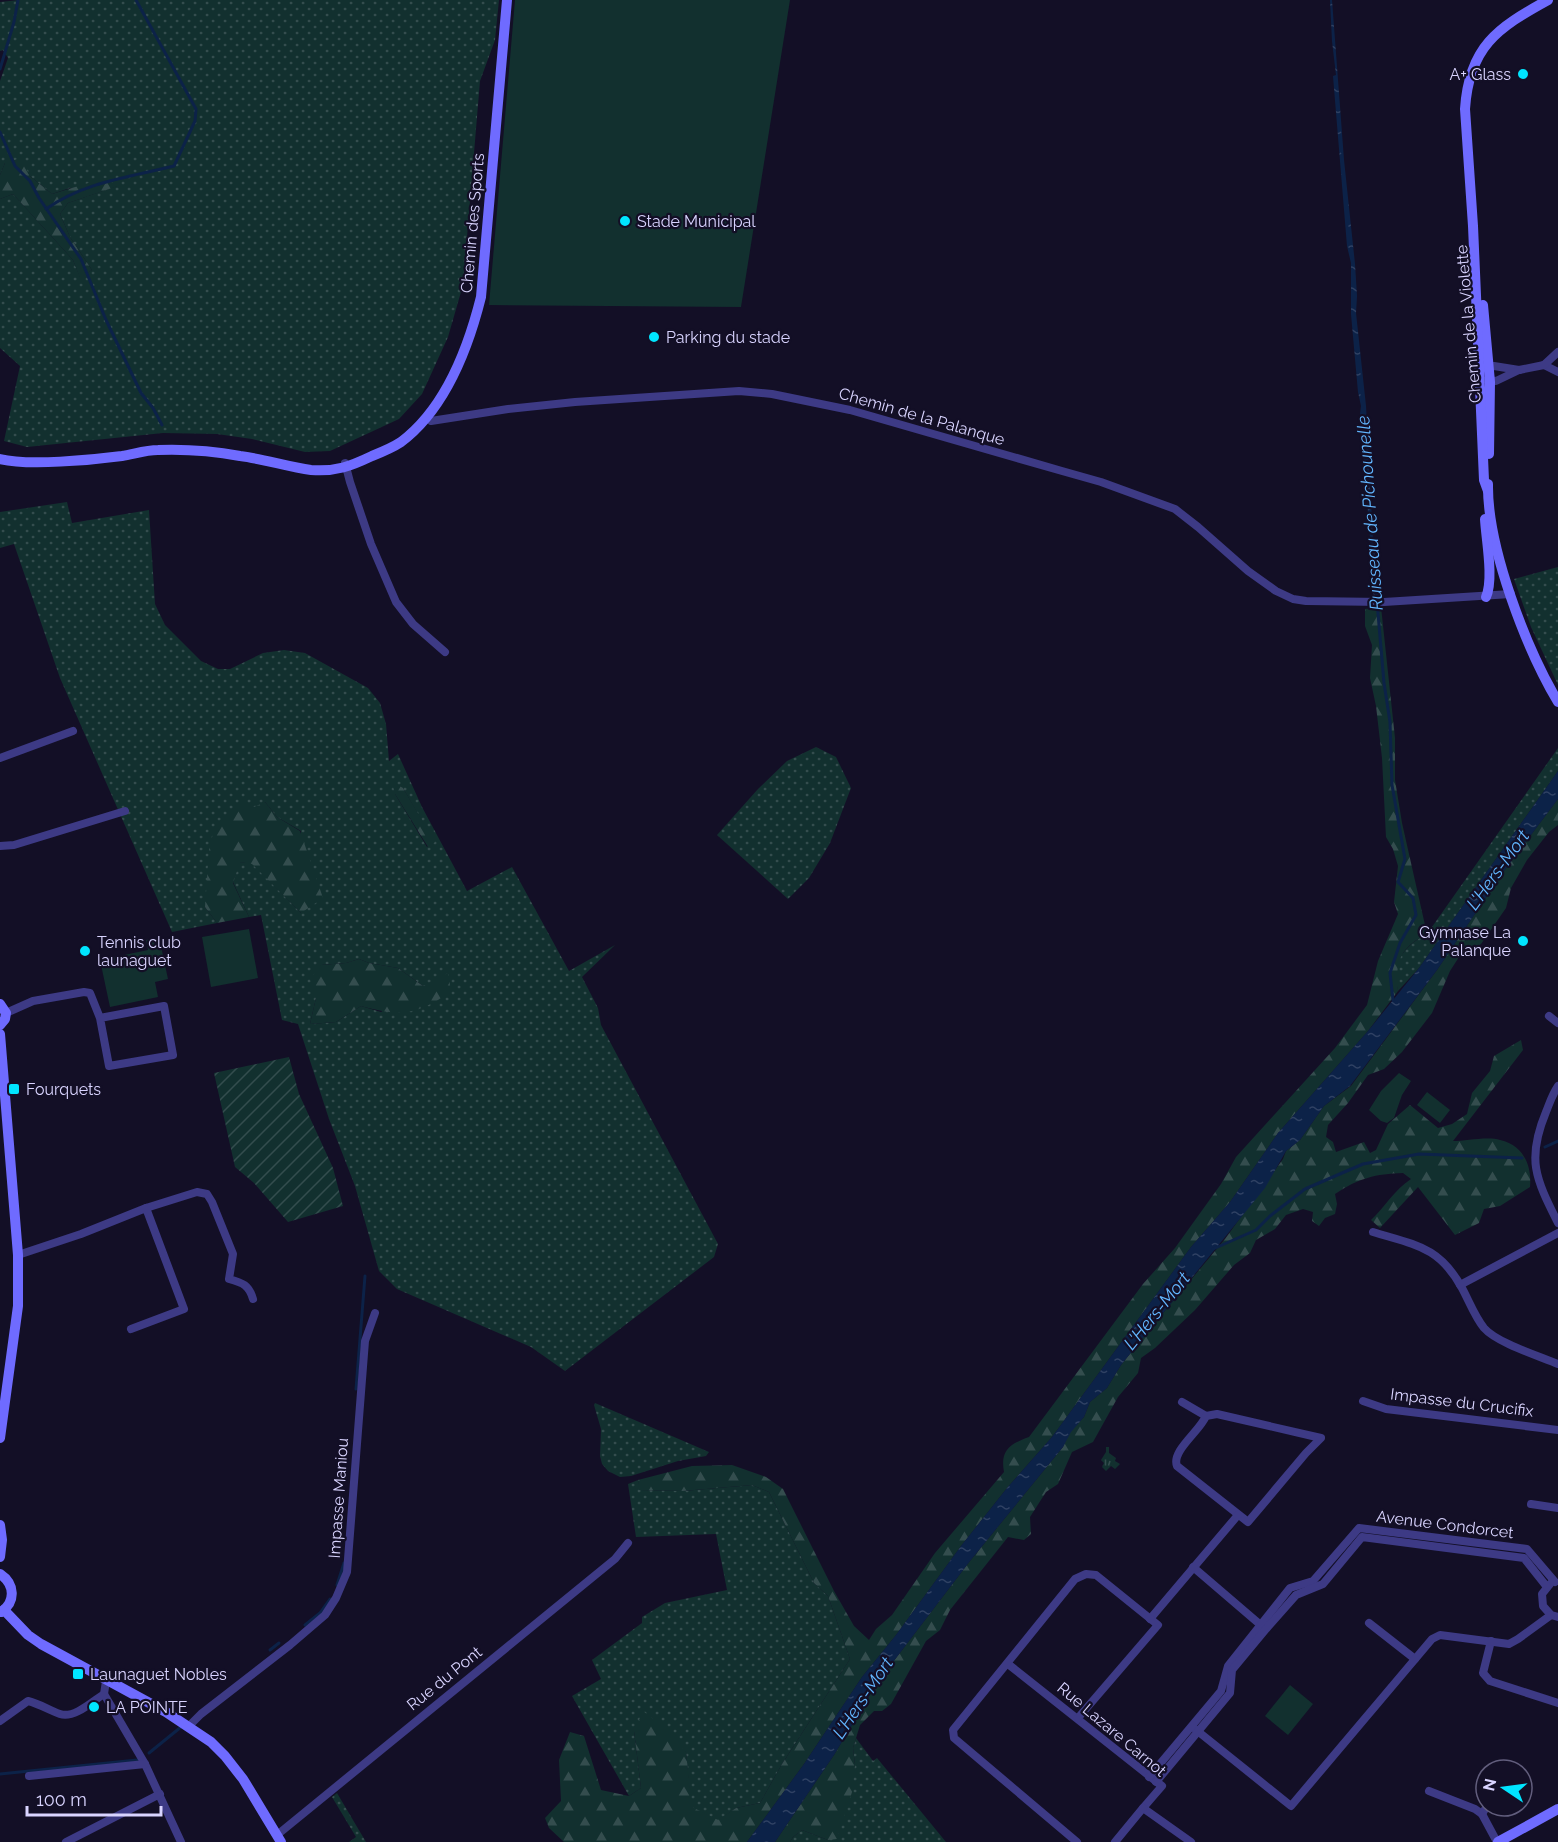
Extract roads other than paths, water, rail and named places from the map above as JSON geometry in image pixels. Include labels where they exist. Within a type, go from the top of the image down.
[{"type":"street","name":"Chemin des Sports","points":[[0,459],[24,462],[101,458],[155,450],[190,450],[238,455],[297,466],[346,466],[414,431],[436,406],[443,394],[468,338],[481,297],[507,0]]},
{"type":"street","name":"Chemin de la Violette","points":[[1486,597],[1489,577],[1483,494],[1473,226],[1465,109],[1469,79],[1489,40],[1507,23],[1548,0]]},
{"type":"street","name":"Chemin de la Violette","points":[[1473,226],[1490,382],[1488,491],[1493,532],[1511,594]]},
{"type":"street","points":[[1519,370],[1489,366],[1480,373],[1490,382],[1519,370],[1544,365],[1558,352]]},
{"type":"street","points":[[1544,365],[1558,372]]},
{"type":"street","name":"Chemin de la Palanque","points":[[430,421],[575,402],[739,391],[772,394],[809,400],[1072,474],[1175,509],[1248,571],[1276,591],[1293,599],[1384,602],[1511,594]]},
{"type":"street","points":[[346,466],[371,544],[396,602],[413,624],[445,652]]},
{"type":"street","name":"Chemin de la Violette","points":[[1484,480],[1488,491]]},
{"type":"street","points":[[1511,594],[1538,663],[1558,702]]},
{"type":"street","points":[[0,757],[73,731]]},
{"type":"street","points":[[0,846],[14,845],[125,811]]},
{"type":"street","points":[[0,1025],[5,1019],[3,1009],[33,1001],[84,992],[90,993],[100,1018],[109,1066],[173,1054],[164,1006],[100,1018]]},
{"type":"street","points":[[1549,1016],[1558,1023]]},
{"type":"street","points":[[0,1034],[5,1147],[17,1217],[18,1255],[18,1306],[0,1438]]},
{"type":"street","points":[[1558,1086],[1552,1094],[1539,1126],[1535,1168],[1540,1186],[1558,1223]]},
{"type":"street","points":[[1547,1110],[1558,1102]]},
{"type":"street","points":[[18,1255],[81,1234],[146,1208],[197,1192],[207,1194],[212,1202],[232,1254],[229,1279],[244,1283],[250,1288],[254,1299]]},
{"type":"street","points":[[132,1329],[184,1309],[146,1208]]},
{"type":"street","points":[[1373,1232],[1423,1248],[1437,1255],[1448,1265],[1484,1328],[1497,1338],[1558,1364]]},
{"type":"street","points":[[1460,1284],[1558,1233]]},
{"type":"street","name":"Impasse Maniou","points":[[189,1726],[325,1615],[336,1598],[347,1572],[365,1341],[375,1313]]},
{"type":"street","name":"Impasse du Crucifix","points":[[1363,1401],[1386,1409],[1558,1430]]},
{"type":"street","points":[[1182,1402],[1206,1416],[1216,1414],[1321,1438],[1248,1522],[1177,1466],[1175,1461],[1177,1454],[1203,1424],[1206,1416]]},
{"type":"street","points":[[1531,1504],[1558,1508]]},
{"type":"street","points":[[1150,1619],[1238,1515]]},
{"type":"street","points":[[0,1525],[2,1540],[0,1557]]},
{"type":"street","name":"Avenue Condorcet","points":[[1153,1779],[1195,1729],[1230,1694],[1232,1670],[1290,1588],[1312,1581],[1359,1528],[1527,1549],[1553,1584]]},
{"type":"street","name":"Rue du Pont","points":[[279,1838],[615,1558],[628,1543]]},
{"type":"street","points":[[1193,1567],[1263,1627]]},
{"type":"street","points":[[0,1574],[7,1580],[12,1592],[12,1599],[2,1611],[35,1640],[189,1726],[211,1742],[243,1779],[279,1838]]},
{"type":"street","points":[[1077,1842],[954,1738],[953,1730],[1076,1579],[1086,1574],[1096,1575],[1158,1625],[1078,1718]]},
{"type":"street","points":[[1195,1729],[1291,1806],[1432,1639],[1440,1635],[1509,1644],[1518,1640],[1555,1616],[1546,1611],[1542,1600],[1553,1584]]},
{"type":"street","points":[[1369,1623],[1415,1659]]},
{"type":"street","points":[[1491,1641],[1483,1673],[1490,1681],[1558,1703]]},
{"type":"street","name":"Rue Lazare Carnot","points":[[1008,1664],[1162,1786],[1143,1808]]},
{"type":"street","points":[[106,1681],[104,1694],[145,1764],[181,1842]]},
{"type":"street","points":[[0,1721],[28,1701],[40,1704],[61,1715],[72,1714],[104,1694]]},
{"type":"street","points":[[29,1776],[145,1764]]},
{"type":"street","points":[[1430,1791],[1474,1809]]},
{"type":"street","points":[[66,1842],[160,1794]]},
{"type":"street","points":[[1115,1842],[1143,1808],[1191,1842]]},
{"type":"street","points":[[1488,1818],[1498,1842],[1558,1809]]},
{"type":"water","points":[[1330,0],[1332,0],[1344,160],[1355,264],[1356,313],[1366,406],[1373,541],[1381,594],[1373,595],[1361,406],[1351,314],[1351,263],[1347,246],[1333,76],[1336,75]]},
{"type":"water","name":"L'Hers-Mort","points":[[1558,771],[1558,799],[1504,871],[1437,970],[1350,1086],[1324,1106],[1300,1140],[1286,1151],[1265,1188],[1121,1365],[1107,1388],[1090,1402],[1084,1417],[1071,1432],[1063,1447],[970,1561],[877,1683],[834,1755],[775,1842],[747,1842],[804,1764],[862,1677],[896,1635],[961,1546],[1007,1488],[1052,1437],[1191,1247],[1230,1202],[1278,1133],[1368,1031],[1419,968]]},
{"type":"waterway","points":[[0,69],[18,0]]},
{"type":"waterway","points":[[46,209],[92,186],[174,166],[195,121],[196,109],[136,0]]},
{"type":"waterway","points":[[0,132],[15,166],[30,181],[81,259],[106,320],[141,393],[153,408],[162,425]]},
{"type":"waterway","name":"Ruisseau de Pichounelle","points":[[1376,590],[1384,683],[1390,722],[1392,785],[1405,859],[1398,882],[1413,898],[1416,915],[1400,943],[1390,973],[1393,1000]]},
{"type":"waterway","points":[[1545,1147],[1558,1141]]},
{"type":"waterway","points":[[1213,1249],[1256,1230],[1305,1189],[1363,1164],[1419,1154],[1522,1158]]},
{"type":"waterway","points":[[356,1389],[365,1276]]},
{"type":"waterway","points":[[337,1585],[344,1563]]},
{"type":"waterway","points":[[305,1625],[320,1613],[330,1599]]},
{"type":"waterway","points":[[270,1650],[279,1643]]},
{"type":"waterway","points":[[149,1753],[181,1727]]},
{"type":"waterway","points":[[0,1774],[137,1760]]},
{"type":"place","name":"A+ Glass","points":[[1523,74]]},
{"type":"place","name":"Stade Municipal","points":[[625,221]]},
{"type":"place","name":"Parking du stade","points":[[654,337]]},
{"type":"place","name":"Gymnase La Palanque","points":[[1523,941]]},
{"type":"place","name":"Tennis club launaguet","points":[[85,951]]},
{"type":"place","name":"Fourquets","points":[[14,1089]]},
{"type":"place","name":"Launaguet Nobles","points":[[78,1674]]},
{"type":"place","name":"LA POINTE","points":[[94,1707]]}]
